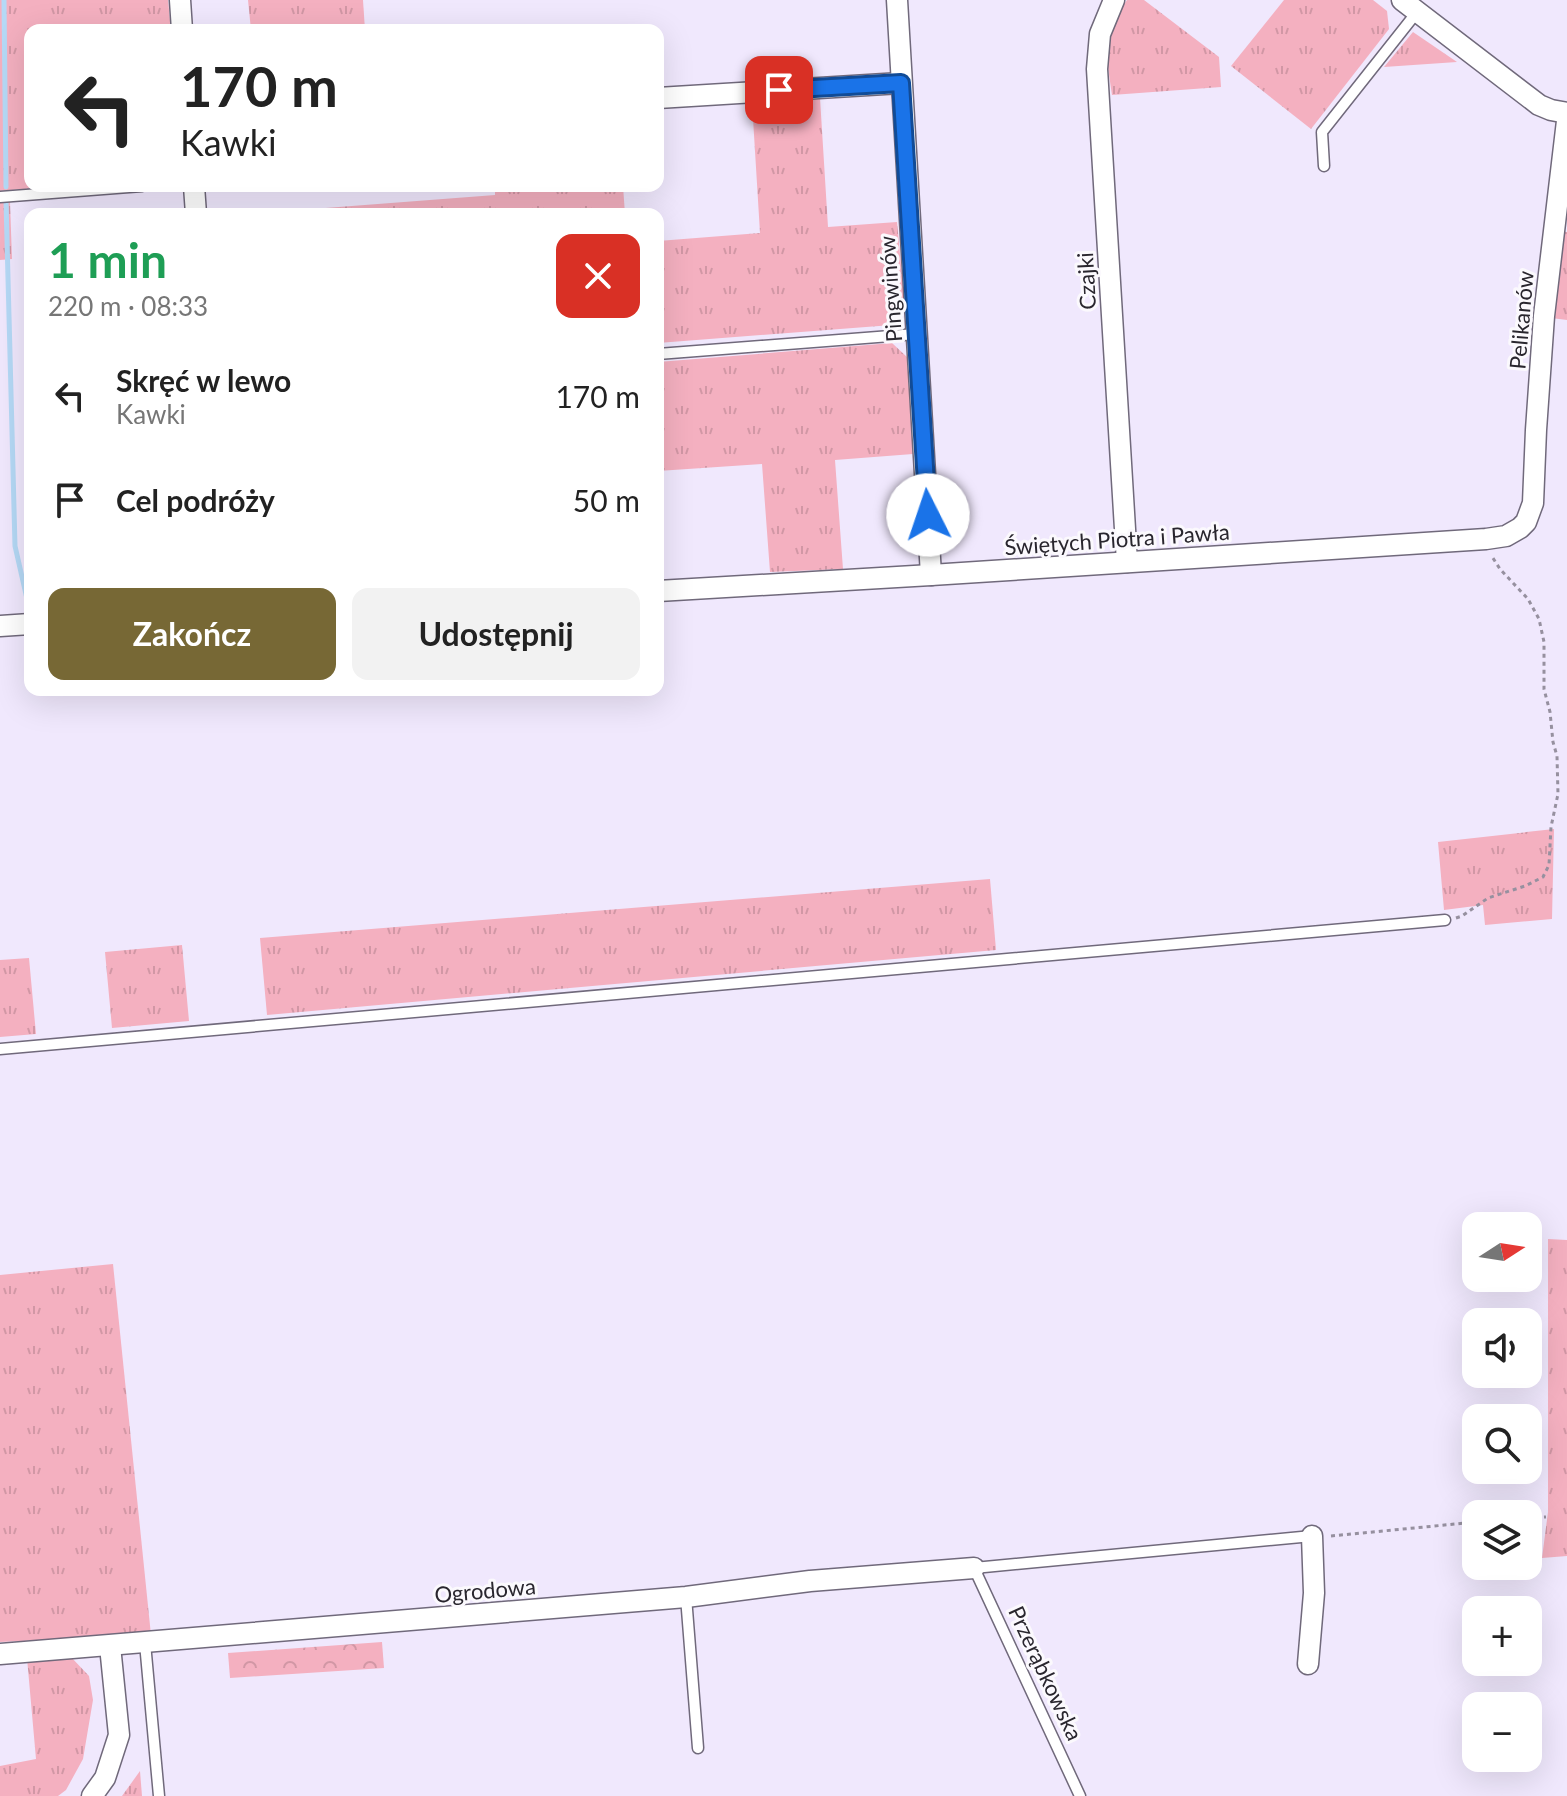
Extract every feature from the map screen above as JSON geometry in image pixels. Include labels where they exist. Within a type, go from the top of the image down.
[{"type":"street","points":[[180,0],[182,24]]},
{"type":"street","name":"Pingwinów","points":[[897,0],[931,575]]},
{"type":"street","name":"Czajki","points":[[1114,0],[1100,34],[1097,69],[1127,562]]},
{"type":"street","points":[[1410,6],[1539,105],[1567,113]]},
{"type":"street","points":[[664,98],[901,83]]},
{"type":"street","name":"Pelikanów","points":[[1526,522],[1533,503],[1544,316],[1567,121]]},
{"type":"street","name":"Świętych Piotra i Pawła","points":[[664,591],[1486,539],[1506,536],[1526,522]]},
{"type":"street","points":[[0,626],[24,624]]},
{"type":"street","points":[[1308,1664],[1314,1593],[1312,1536]]},
{"type":"street","name":"Ogrodowa","points":[[0,1654],[686,1597],[810,1581],[974,1568]]},
{"type":"street","points":[[92,1796],[105,1778],[119,1735],[110,1646]]},
{"type":"lane","points":[[1324,166],[1322,132],[1410,6]]},
{"type":"lane","points":[[0,197],[65,192]]},
{"type":"lane","points":[[664,354],[916,334]]},
{"type":"lane","points":[[0,1049],[1445,920]]},
{"type":"lane","points":[[974,1568],[1312,1536]]},
{"type":"lane","name":"Przerąbkowska","points":[[974,1568],[1080,1796]]},
{"type":"lane","points":[[686,1597],[698,1748]]},
{"type":"lane","points":[[145,1643],[159,1796]]},
{"type":"path","points":[[1445,920],[1462,916],[1488,898],[1543,877],[1549,865],[1551,827],[1558,794],[1557,756],[1544,689],[1544,642],[1539,619],[1528,599],[1493,560],[1486,539]]},
{"type":"path","points":[[1542,1517],[1546,1517]]},
{"type":"path","points":[[1312,1536],[1317,1538],[1462,1523]]},
{"type":"green space","points":[[0,0],[168,0],[170,24],[24,24],[24,189],[0,191]]},
{"type":"green space","points":[[248,0],[363,0],[365,24],[250,24]]},
{"type":"green space","points":[[1127,0],[1144,0],[1219,57],[1221,87],[1112,95],[1107,45],[1112,25]]},
{"type":"green space","points":[[1284,0],[1373,0],[1387,11],[1389,29],[1311,129],[1231,66]]},
{"type":"green space","points":[[1413,32],[1457,62],[1384,67]]},
{"type":"green space","points":[[820,98],[828,227],[897,222],[905,308],[892,325],[664,343],[664,241],[760,233],[752,102]]},
{"type":"green space","points":[[495,192],[623,192],[625,208],[326,208],[495,195]]},
{"type":"green space","points":[[0,202],[10,202],[12,259],[0,260]]},
{"type":"green space","points":[[1560,231],[1567,232],[1567,320],[1551,318]]},
{"type":"green space","points":[[892,343],[907,357],[913,454],[835,460],[843,569],[770,572],[762,464],[664,471],[664,362]]},
{"type":"green space","points":[[1554,829],[1552,919],[1485,925],[1483,905],[1444,910],[1438,842]]},
{"type":"green space","points":[[990,879],[996,950],[267,1015],[260,938]]},
{"type":"green space","points":[[182,945],[189,1021],[112,1028],[105,952]]},
{"type":"green space","points":[[29,958],[36,1034],[0,1037],[0,960]]},
{"type":"green space","points":[[1548,1239],[1567,1240],[1567,1556],[1542,1558],[1548,1512]]},
{"type":"green space","points":[[113,1264],[151,1635],[0,1642],[0,1275]]},
{"type":"green space","points":[[382,1642],[384,1668],[230,1678],[228,1653]]},
{"type":"green space","points":[[71,1657],[89,1676],[93,1700],[83,1759],[66,1790],[58,1796],[0,1796],[0,1766],[36,1759],[27,1658]]},
{"type":"green space","points":[[140,1771],[142,1796],[122,1796]]},
{"type":"waterway","points":[[4,0],[6,187]]},
{"type":"waterway","points":[[6,201],[15,546],[24,586]]},
{"type":"route","points":[[779,90],[901,83],[928,515]]}]
